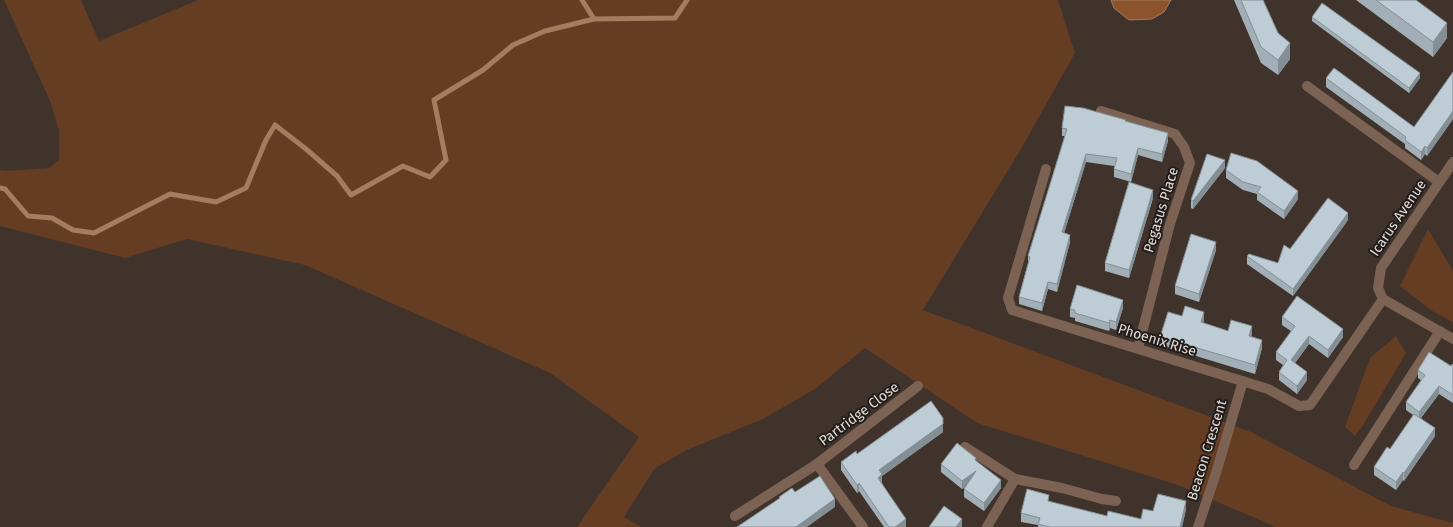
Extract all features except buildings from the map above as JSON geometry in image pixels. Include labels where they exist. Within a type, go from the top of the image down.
[{"type":"street","points":[[1307,86],[1439,182]]},
{"type":"street","name":"Pegasus Place","points":[[1101,111],[1175,134],[1184,147],[1190,163],[1170,224],[1138,348]]},
{"type":"street","name":"Icarus Avenue","points":[[1383,299],[1378,288],[1381,268],[1453,162]]},
{"type":"street","name":"Phoenix Rise","points":[[1046,169],[1008,298],[1012,310],[1268,389],[1298,406],[1310,405],[1383,299]]},
{"type":"street","points":[[1383,299],[1453,340]]},
{"type":"street","points":[[1354,464],[1440,331]]},
{"type":"street","name":"Beacon Crescent","points":[[1198,527],[1216,473],[1243,381]]},
{"type":"street","name":"Partridge Close","points":[[734,516],[818,464],[918,386]]},
{"type":"street","points":[[965,447],[1015,480],[1062,488],[1102,499],[1116,501]]},
{"type":"street","name":"Partridge Close","points":[[818,464],[863,527]]},
{"type":"street","points":[[987,527],[1015,480]]},
{"type":"shaded area","points":[[4,0],[81,0],[99,41],[198,0],[1058,0],[1075,53],[1021,149],[923,310],[1251,432],[1391,506],[1453,523],[1453,527],[1276,527],[1178,485],[977,423],[865,348],[815,389],[763,419],[689,449],[655,468],[624,517],[641,527],[577,527],[639,437],[550,373],[305,265],[187,239],[125,258],[0,226],[0,170],[50,168],[59,159],[59,131],[50,101]]},
{"type":"shaded area","points":[[1111,0],[1171,0],[1164,12],[1152,19],[1129,20],[1114,8]]},
{"type":"shaded area","points":[[1428,229],[1453,271],[1453,322],[1432,311],[1400,286]]},
{"type":"shaded area","points":[[1396,336],[1406,353],[1362,427],[1355,436],[1345,427],[1370,358]]},
{"type":"waterway","points":[[582,0],[594,19]]},
{"type":"waterway","points":[[0,188],[5,189],[28,216],[52,218],[73,230],[94,233],[170,194],[216,202],[246,188],[266,140],[275,125],[337,176],[351,195],[403,166],[430,177],[446,160],[434,100],[483,70],[513,45],[545,31],[594,19],[675,18],[687,0]]}]
